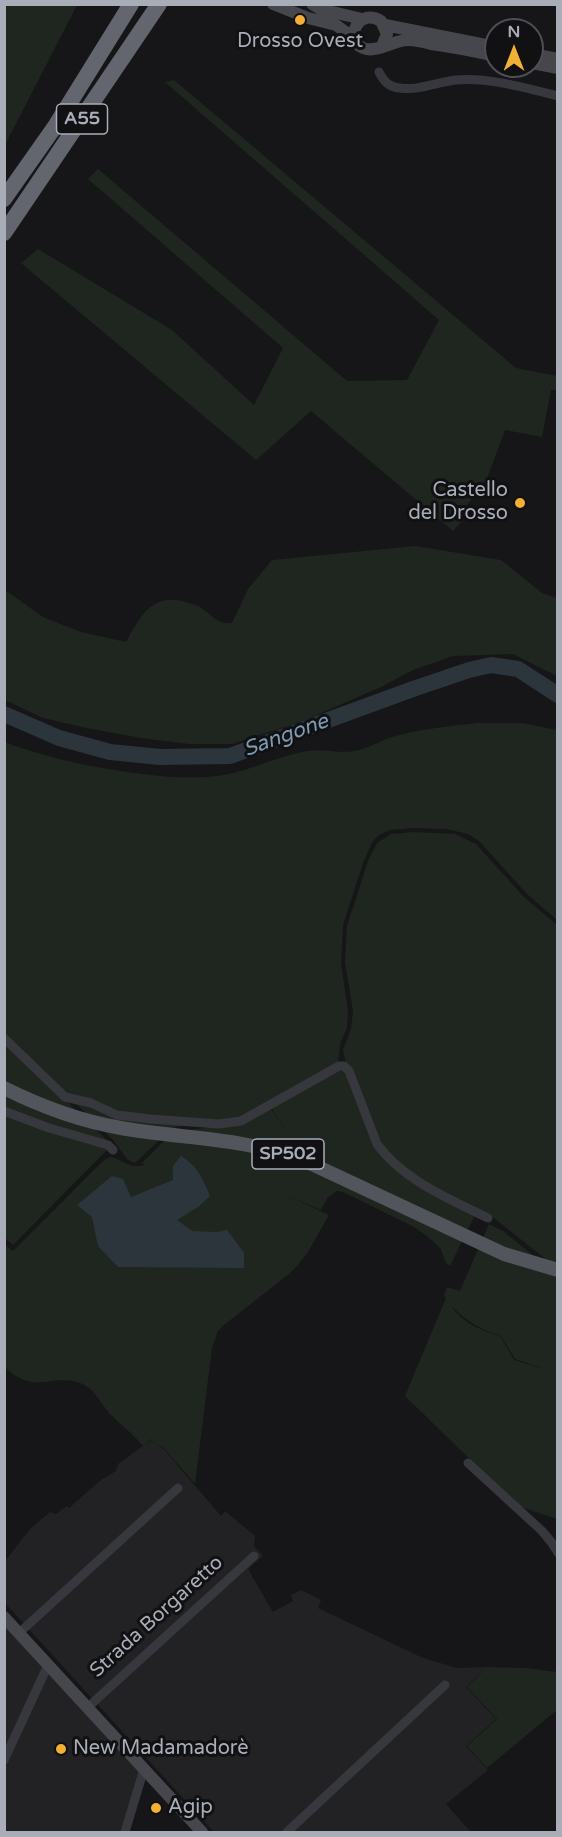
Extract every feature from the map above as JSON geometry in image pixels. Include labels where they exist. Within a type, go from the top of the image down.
[{"type":"highway","name":"A55","points":[[4,199],[57,125],[131,4]]},
{"type":"highway","name":"A55","points":[[4,232],[159,4]]},
{"type":"main road","name":"SP502","points":[[4,1088],[44,1106],[99,1124],[241,1142],[284,1152],[504,1254],[558,1270]]},
{"type":"street","points":[[273,4],[308,18],[336,25],[368,50],[408,40],[484,54]]},
{"type":"street","points":[[312,4],[320,9],[362,20]]},
{"type":"street","points":[[355,39],[355,27],[362,20],[372,17],[385,25],[484,45]]},
{"type":"street","points":[[382,46],[387,38],[385,25]]},
{"type":"street","points":[[379,72],[382,80],[389,86],[399,88],[410,89],[456,80],[475,80],[558,96]]},
{"type":"street","points":[[4,1038],[65,1097],[91,1103],[117,1115],[177,1121],[219,1124],[241,1120],[339,1066],[344,1066],[349,1071],[377,1144],[384,1154],[432,1190],[488,1218]]},
{"type":"street","points":[[4,1111],[49,1128],[108,1145],[113,1150]]},
{"type":"street","points":[[468,1462],[542,1531],[558,1553]]},
{"type":"street","points":[[20,1633],[178,1488]]},
{"type":"street","name":"Strada Borgaretto","points":[[87,1708],[254,1556]]},
{"type":"street","name":"Strada Borgaretto","points":[[4,1617],[202,1833]]},
{"type":"street","points":[[4,1760],[48,1665]]},
{"type":"street","points":[[287,1833],[445,1685]]},
{"type":"street","points":[[125,1833],[144,1769]]},
{"type":"shaded area","points":[[4,5],[77,5],[5,145]]},
{"type":"shaded area","points":[[174,80],[516,368],[557,376],[557,390],[551,390],[542,437],[505,430],[486,481],[458,516],[462,521],[453,531],[311,411],[256,460],[21,263],[38,249],[172,330],[254,405],[283,348],[88,179],[98,169],[347,381],[407,380],[439,320],[165,82]]},
{"type":"shaded area","points":[[415,546],[501,560],[542,593],[557,598],[557,676],[513,654],[453,656],[413,670],[381,687],[305,720],[232,744],[189,744],[87,728],[43,718],[5,700],[5,590],[43,617],[81,632],[126,642],[147,610],[162,601],[182,601],[193,604],[218,621],[232,623],[248,589],[272,560]]},
{"type":"shaded area","points":[[478,723],[522,723],[557,730],[557,920],[527,894],[479,841],[468,834],[446,829],[413,828],[390,830],[379,835],[373,841],[364,860],[343,925],[341,963],[348,1011],[347,1028],[340,1044],[338,1063],[240,1118],[175,1127],[135,1163],[128,1160],[112,1139],[5,1033],[4,742],[90,766],[151,775],[198,777],[228,774],[308,751],[354,751],[403,734]]},
{"type":"shaded area","points":[[414,832],[455,834],[476,844],[524,897],[557,925],[557,1268],[490,1215],[434,1188],[403,1167],[379,1142],[346,1063],[343,1050],[351,1029],[353,1011],[345,963],[347,926],[368,861],[377,843],[391,834]]},
{"type":"shaded area","points":[[4,1041],[112,1145],[13,1245],[4,1237]]},
{"type":"shaded area","points":[[343,1068],[382,1156],[475,1215],[450,1266],[446,1263],[441,1249],[414,1227],[343,1192],[337,1191],[328,1197],[321,1210],[287,1195],[329,1215],[298,1265],[218,1331],[212,1348],[195,1484],[162,1446],[156,1445],[151,1439],[143,1446],[109,1413],[85,1385],[61,1380],[34,1382],[25,1380],[15,1376],[5,1367],[4,1244],[13,1251],[103,1161],[110,1157],[130,1165],[145,1165],[142,1163],[171,1134],[230,1124],[270,1108],[288,1133],[271,1108]]},
{"type":"shaded area","points":[[181,1156],[199,1173],[210,1196],[198,1207],[177,1220],[192,1231],[227,1230],[244,1253],[244,1268],[118,1267],[98,1246],[92,1217],[77,1205],[112,1176],[123,1179],[131,1197],[173,1180],[173,1166]]},
{"type":"shaded area","points":[[489,1224],[503,1231],[557,1275],[557,1519],[518,1506],[405,1396],[446,1298],[444,1296],[447,1287],[460,1291]],"holes":[[[452,1306],[474,1324],[501,1336],[515,1359],[551,1371],[514,1360],[500,1336],[479,1329],[466,1321]]]},
{"type":"shaded area","points":[[151,1440],[162,1447],[221,1516],[225,1511],[255,1536],[254,1546],[263,1556],[248,1569],[273,1612],[293,1601],[291,1595],[301,1590],[321,1600],[318,1608],[423,1658],[457,1668],[487,1667],[466,1687],[496,1719],[466,1746],[488,1770],[446,1804],[471,1832],[214,1832],[5,1603],[5,1561],[30,1529],[50,1512],[56,1514],[67,1506],[69,1508],[102,1479],[116,1471],[118,1464]]},
{"type":"shaded area","points":[[4,1624],[140,1772],[121,1832],[5,1832]]},
{"type":"shaded area","points":[[487,1667],[557,1672],[558,1709],[487,1768],[467,1746],[497,1719],[467,1687]]},
{"type":"waterway","name":"Sangone","points":[[4,714],[59,738],[110,752],[160,757],[230,756],[413,689],[491,665],[518,669],[558,695]]},
{"type":"place","name":"Drosso Ovest","points":[[300,20]]},
{"type":"place","name":"Castello del Drosso","points":[[520,503]]},
{"type":"place","name":"New Madamadorè","points":[[61,1749]]},
{"type":"place","name":"Agip","points":[[156,1808]]}]
